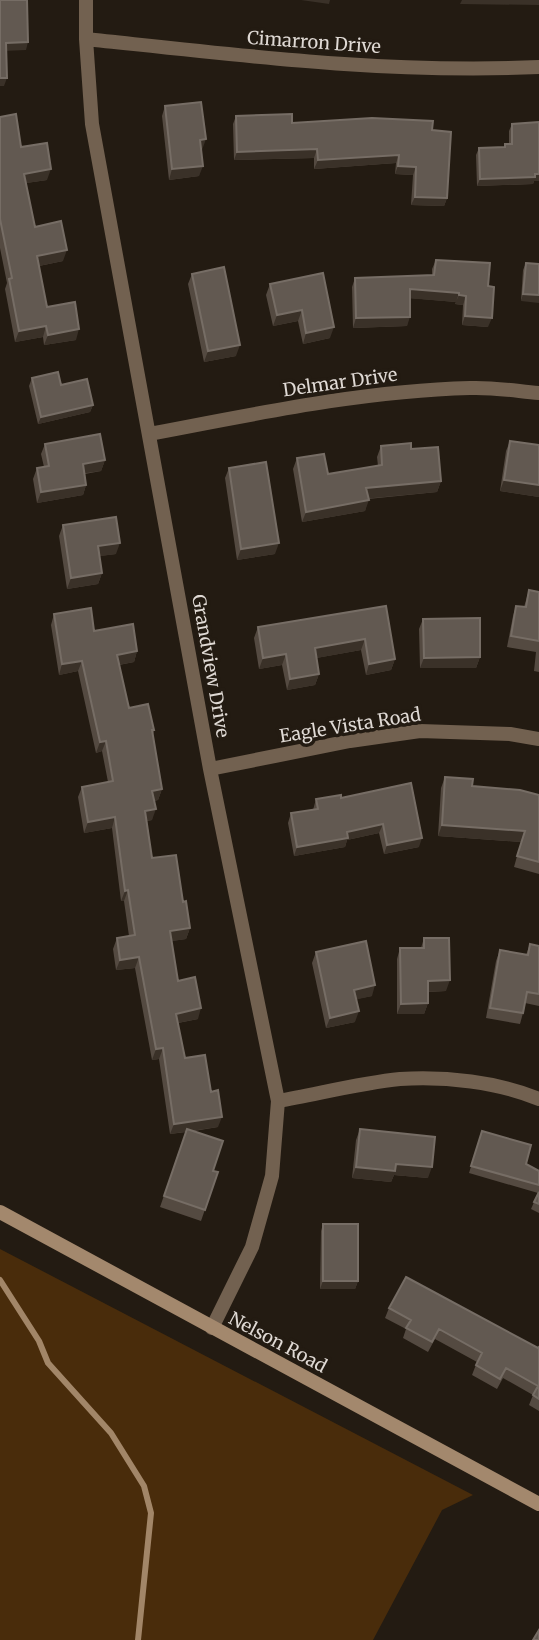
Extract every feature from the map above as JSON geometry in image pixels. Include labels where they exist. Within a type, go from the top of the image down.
[{"type":"street","name":"Grandview Drive","points":[[86,0],[92,124],[210,769],[278,1101],[272,1176],[251,1247],[212,1328]]},
{"type":"street","name":"Cimarron Drive","points":[[86,39],[293,61],[405,68],[539,67]]},
{"type":"street","name":"Delmar Drive","points":[[149,434],[384,393],[473,388],[539,393]]},
{"type":"street","name":"Eagle Vista Road","points":[[210,769],[350,741],[421,731],[510,734],[539,739]]},
{"type":"street","points":[[278,1101],[401,1079],[460,1080],[539,1098]]},
{"type":"street","name":"Nelson Road","points":[[0,1212],[539,1504]]},
{"type":"shaded area","points":[[0,1249],[473,1495],[442,1510],[373,1640],[0,1640]]},
{"type":"building","points":[[0,0],[27,0],[28,42],[6,43],[7,78],[0,78]]},
{"type":"building","points":[[201,102],[206,139],[200,140],[203,166],[172,169],[165,106]]},
{"type":"building","points":[[16,114],[21,147],[47,143],[51,169],[24,174],[35,227],[61,221],[67,250],[37,256],[47,307],[75,302],[79,329],[48,335],[46,326],[19,331],[0,219],[0,117]]},
{"type":"building","points":[[292,114],[292,123],[372,118],[433,121],[432,130],[451,132],[447,198],[415,197],[416,167],[398,166],[399,155],[318,160],[317,149],[237,152],[236,116]]},
{"type":"building","points":[[539,122],[539,174],[535,174],[535,177],[480,179],[479,148],[505,147],[505,144],[512,144],[512,124]]},
{"type":"building","points":[[436,260],[490,263],[488,286],[494,287],[492,318],[465,316],[466,296],[459,293],[410,289],[410,317],[356,318],[355,278],[434,275]]},
{"type":"building","points":[[526,263],[539,264],[539,295],[523,294]]},
{"type":"building","points":[[224,267],[240,345],[208,351],[192,274]]},
{"type":"building","points":[[323,273],[334,327],[306,333],[302,310],[277,315],[270,284]]},
{"type":"building","points":[[58,372],[61,385],[87,379],[93,405],[41,417],[32,378]]},
{"type":"building","points":[[100,434],[105,460],[83,464],[86,485],[41,492],[37,468],[49,466],[45,444]]},
{"type":"building","points":[[510,441],[539,445],[539,485],[504,480]]},
{"type":"building","points":[[411,443],[411,449],[438,447],[441,481],[366,488],[369,500],[306,512],[297,458],[324,454],[328,474],[382,465],[381,446]]},
{"type":"building","points":[[266,462],[279,543],[241,549],[229,468]]},
{"type":"building","points":[[116,517],[120,543],[98,546],[102,573],[71,578],[63,525]]},
{"type":"building","points":[[529,590],[539,592],[539,641],[511,636],[516,606],[526,607]]},
{"type":"building","points":[[386,606],[395,659],[369,664],[365,639],[315,648],[319,674],[290,679],[286,654],[263,658],[258,627]]},
{"type":"building","points":[[91,608],[94,631],[133,624],[137,651],[117,655],[129,708],[148,704],[154,730],[162,789],[152,791],[156,809],[145,811],[152,858],[176,855],[190,928],[170,931],[178,981],[195,977],[201,1008],[176,1014],[185,1058],[205,1055],[211,1092],[218,1090],[222,1117],[174,1124],[163,1048],[156,1049],[139,957],[120,960],[117,938],[135,935],[128,890],[125,891],[115,817],[88,822],[82,787],[113,781],[106,741],[100,742],[82,661],[62,664],[54,614]]},
{"type":"building","points":[[480,618],[480,657],[424,658],[423,619]]},
{"type":"building","points":[[445,777],[473,779],[472,786],[520,790],[539,795],[539,862],[517,856],[525,831],[442,825]]},
{"type":"building","points":[[411,783],[422,838],[387,845],[383,824],[347,832],[348,838],[297,847],[291,813],[318,809],[316,799],[341,795],[341,798]]},
{"type":"building","points":[[424,938],[449,938],[450,980],[428,981],[428,1003],[401,1004],[400,948],[424,948]]},
{"type":"building","points":[[366,941],[375,985],[354,990],[359,1011],[330,1018],[316,952]]},
{"type":"building","points":[[530,944],[539,946],[539,994],[527,992],[523,1013],[490,1008],[500,950],[528,955]]},
{"type":"building","points":[[187,1129],[223,1141],[213,1171],[218,1172],[205,1210],[164,1196]]},
{"type":"building","points":[[360,1129],[435,1137],[432,1167],[396,1164],[395,1171],[356,1167]]},
{"type":"building","points":[[482,1131],[531,1145],[526,1164],[539,1171],[539,1185],[471,1166]]},
{"type":"building","points":[[323,1224],[358,1224],[358,1281],[323,1281]]},
{"type":"building","points":[[406,1277],[539,1347],[539,1399],[533,1395],[538,1386],[506,1368],[500,1379],[476,1365],[482,1353],[439,1329],[432,1342],[406,1328],[411,1320],[389,1308]]},
{"type":"waterway","points":[[0,1280],[39,1341],[48,1363],[111,1433],[144,1486],[151,1513],[138,1640]]}]
